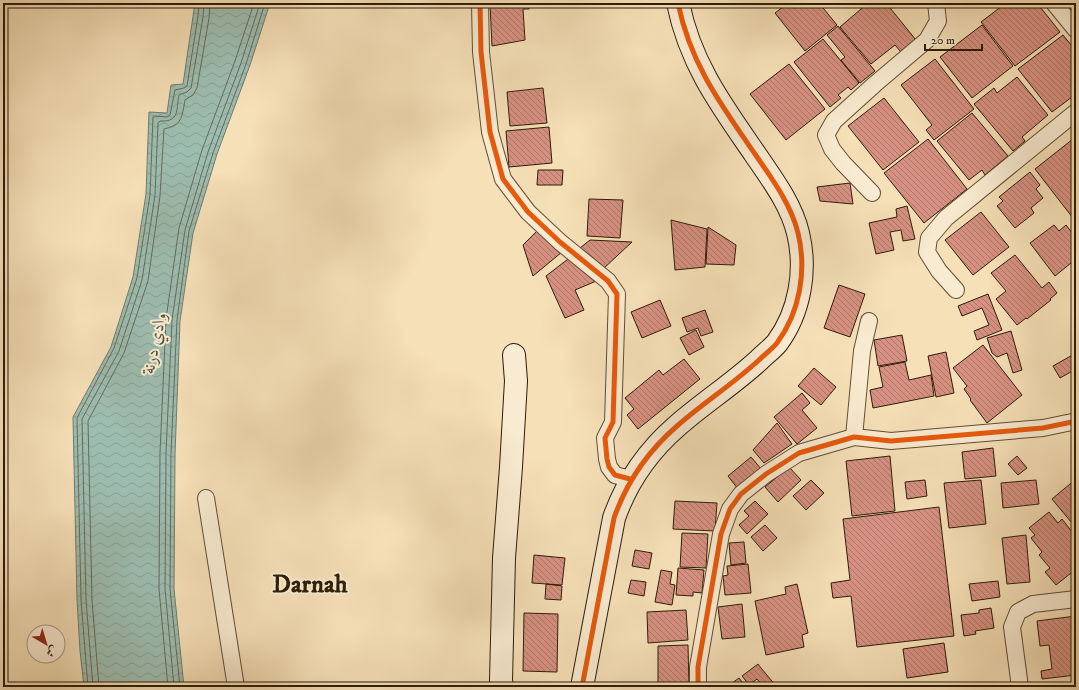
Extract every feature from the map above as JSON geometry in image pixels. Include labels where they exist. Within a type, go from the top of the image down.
[{"type":"street","points":[[480,3],[481,52],[490,132],[503,178],[528,212],[560,242],[608,281],[617,294],[613,422],[605,438],[609,467],[615,475],[630,479]]},
{"type":"street","points":[[582,687],[614,518],[621,497],[630,479],[657,445],[676,427],[745,373],[777,343],[791,318],[800,290],[802,254],[798,233],[788,206],[772,178],[724,110],[701,71],[682,23],[678,3]]},
{"type":"street","points":[[872,193],[843,163],[832,149],[826,135],[834,121],[874,84],[927,40],[938,21],[936,3]]},
{"type":"street","points":[[1054,3],[1076,30]]},
{"type":"street","points":[[956,290],[939,271],[927,252],[929,238],[946,218],[1076,112]]},
{"type":"street","points":[[854,437],[862,351],[869,321]]},
{"type":"street","points":[[502,687],[504,558],[516,381],[514,355]]},
{"type":"street","points":[[698,687],[698,667],[721,534],[730,509],[742,494],[766,474],[799,453],[854,437],[891,441],[1043,428],[1075,422]]},
{"type":"street","points":[[206,498],[236,687]]},
{"type":"street","points":[[1020,687],[1012,627],[1018,612],[1033,604],[1076,599]]},
{"type":"water","name":"وادي درنة","points":[[195,3],[270,3],[250,65],[217,154],[193,233],[180,321],[175,454],[174,589],[184,687],[84,687],[77,600],[73,417],[111,347],[133,277],[146,194],[149,112],[167,113],[171,85],[183,84]]},
{"type":"building","points":[[490,3],[529,3],[529,9],[523,9],[525,40],[492,46]]},
{"type":"building","points":[[788,3],[819,3],[837,25],[805,51],[775,13]]},
{"type":"building","points":[[868,3],[886,3],[916,40],[901,52],[895,45],[871,64],[840,27]]},
{"type":"building","points":[[1006,3],[1037,3],[1060,32],[1015,66],[981,22]]},
{"type":"building","points":[[982,25],[1013,66],[972,98],[940,57]]},
{"type":"building","points":[[838,26],[875,71],[860,83],[841,60],[845,57],[827,35]]},
{"type":"building","points":[[1063,35],[1076,51],[1076,94],[1052,112],[1018,69]]},
{"type":"building","points":[[823,39],[859,83],[851,90],[848,87],[838,95],[841,98],[830,107],[794,62]]},
{"type":"building","points":[[935,59],[974,109],[934,140],[926,130],[932,125],[901,85]]},
{"type":"building","points":[[789,64],[825,109],[786,140],[750,94]]},
{"type":"building","points":[[1017,77],[1048,115],[1022,137],[1025,141],[1013,151],[974,104],[994,88],[997,93]]},
{"type":"building","points":[[543,88],[547,123],[510,126],[507,92]]},
{"type":"building","points":[[884,98],[919,142],[883,170],[848,126]]},
{"type":"building","points":[[972,113],[1008,156],[985,175],[982,170],[969,180],[937,141]]},
{"type":"building","points":[[549,127],[552,163],[509,167],[506,131]]},
{"type":"building","points":[[928,139],[967,189],[924,223],[884,173]]},
{"type":"building","points":[[1073,139],[1076,143],[1076,222],[1035,169]]},
{"type":"building","points":[[538,170],[563,170],[562,185],[537,185]]},
{"type":"building","points":[[1030,172],[1040,185],[1036,189],[1043,198],[1031,208],[1034,213],[1015,228],[997,206],[1003,201],[999,197]]},
{"type":"building","points":[[850,183],[853,204],[820,201],[817,187]]},
{"type":"building","points":[[589,199],[623,200],[620,238],[587,236]]},
{"type":"building","points":[[907,206],[915,239],[903,241],[901,230],[890,232],[894,250],[876,254],[869,223],[897,217],[896,209]]},
{"type":"building","points":[[981,212],[1009,247],[973,275],[945,240]]},
{"type":"building","points":[[671,220],[707,229],[705,267],[675,270]]},
{"type":"building","points":[[1054,225],[1059,231],[1066,225],[1076,238],[1076,269],[1071,263],[1055,276],[1030,243]]},
{"type":"building","points":[[708,227],[736,245],[734,265],[706,264]]},
{"type":"building","points":[[538,230],[562,252],[533,276],[523,245]]},
{"type":"building","points":[[590,240],[632,242],[603,269],[580,248]]},
{"type":"building","points":[[1015,255],[1042,288],[1049,282],[1057,293],[1050,299],[1051,300],[1017,325],[996,299],[1006,291],[991,273]]},
{"type":"building","points":[[572,256],[601,279],[575,290],[584,310],[565,318],[546,276]]},
{"type":"building","points":[[839,285],[865,294],[850,337],[824,328]]},
{"type":"building","points":[[988,294],[1002,330],[977,340],[974,331],[989,325],[982,308],[962,316],[958,306]]},
{"type":"building","points":[[660,300],[671,326],[642,338],[631,312]]},
{"type":"building","points":[[705,310],[713,332],[701,336],[698,328],[687,332],[682,318]]},
{"type":"building","points":[[696,330],[704,347],[689,355],[680,338]]},
{"type":"building","points":[[1011,331],[1022,370],[1013,373],[1007,353],[997,357],[992,353],[987,338]]},
{"type":"building","points":[[902,335],[907,361],[878,366],[874,340]]},
{"type":"building","points":[[983,345],[1022,395],[987,423],[964,389],[967,386],[953,368]]},
{"type":"building","points":[[946,352],[954,393],[936,397],[928,356]]},
{"type":"building","points":[[1076,353],[1076,369],[1060,378],[1053,366]]},
{"type":"building","points":[[684,359],[700,379],[638,429],[627,415],[634,409],[625,398],[659,370],[663,375]]},
{"type":"building","points":[[905,362],[909,380],[931,375],[934,396],[873,408],[870,390],[883,387],[879,367]]},
{"type":"building","points":[[814,368],[836,387],[821,405],[798,386]]},
{"type":"building","points":[[802,393],[810,403],[802,410],[817,428],[797,444],[774,417]]},
{"type":"building","points":[[777,423],[792,444],[764,463],[753,450]]},
{"type":"building","points":[[993,448],[996,476],[965,479],[962,452]]},
{"type":"building","points":[[890,456],[895,511],[852,516],[846,461]]},
{"type":"building","points":[[1017,456],[1027,468],[1018,475],[1008,464]]},
{"type":"building","points":[[751,457],[762,470],[738,489],[728,476]]},
{"type":"building","points":[[789,467],[801,480],[778,502],[765,487]]},
{"type":"building","points":[[1076,479],[1076,528],[1052,499]]},
{"type":"building","points":[[811,480],[824,493],[806,510],[793,496]]},
{"type":"building","points":[[925,480],[927,496],[907,499],[905,482]]},
{"type":"building","points":[[981,480],[986,524],[949,528],[944,483]]},
{"type":"building","points":[[1036,480],[1039,504],[1003,508],[1001,483]]},
{"type":"building","points":[[675,501],[717,503],[715,531],[673,529]]},
{"type":"building","points":[[755,501],[768,514],[747,534],[739,525],[749,516],[744,511]]},
{"type":"building","points":[[939,507],[954,636],[857,647],[851,596],[833,598],[831,583],[850,580],[843,519]]},
{"type":"building","points":[[1049,512],[1058,523],[1062,519],[1076,537],[1076,569],[1056,585],[1045,572],[1050,568],[1039,555],[1042,552],[1031,538],[1035,535],[1029,528]]},
{"type":"building","points":[[765,525],[777,538],[763,551],[751,537]]},
{"type":"building","points":[[682,533],[708,534],[706,568],[680,567]]},
{"type":"building","points":[[1026,535],[1030,582],[1007,584],[1002,538]]},
{"type":"building","points":[[744,542],[746,563],[731,565],[729,543]]},
{"type":"building","points":[[635,550],[652,553],[649,569],[632,566]]},
{"type":"building","points":[[534,555],[565,558],[562,585],[532,583]]},
{"type":"building","points":[[748,564],[751,593],[725,595],[723,576],[728,575],[727,566]]},
{"type":"building","points":[[678,568],[704,570],[702,593],[693,592],[693,596],[676,595]]},
{"type":"building","points":[[661,570],[672,572],[670,584],[675,585],[672,605],[655,602]]},
{"type":"building","points":[[631,580],[646,582],[644,596],[628,593]]},
{"type":"building","points":[[998,581],[1000,597],[972,601],[969,584]]},
{"type":"building","points":[[546,584],[562,586],[561,600],[545,599]]},
{"type":"building","points":[[797,584],[808,633],[802,635],[804,647],[766,655],[755,601],[786,594],[785,587]]},
{"type":"building","points":[[742,604],[745,637],[722,639],[718,607]]},
{"type":"building","points":[[991,608],[994,628],[975,631],[976,634],[964,636],[961,615],[979,613],[979,610]]},
{"type":"building","points":[[686,610],[688,640],[648,643],[647,612]]},
{"type":"building","points":[[524,613],[558,614],[557,672],[523,671]]},
{"type":"building","points":[[1076,616],[1076,675],[1042,679],[1041,671],[1052,669],[1049,645],[1040,646],[1037,621]]},
{"type":"building","points":[[944,643],[948,672],[907,678],[903,649]]},
{"type":"building","points":[[688,645],[689,687],[658,687],[658,646]]},
{"type":"building","points":[[758,664],[777,687],[764,687],[757,679],[749,685],[742,676]]},
{"type":"building","points":[[739,678],[746,687],[728,686]]},
{"type":"cycle path","points":[[480,3],[481,52],[490,132],[503,179],[528,212],[560,242],[608,281],[617,294],[613,422],[605,438],[609,467],[615,475],[630,479]]},
{"type":"cycle path","points":[[582,687],[614,518],[619,504],[632,479],[647,457],[666,436],[749,369],[777,343],[791,318],[800,290],[802,261],[801,247],[791,212],[774,182],[708,83],[690,45],[683,25],[678,3]]},
{"type":"cycle path","points":[[698,687],[698,667],[721,534],[730,509],[741,494],[766,474],[799,453],[854,437],[891,441],[1043,428],[1072,422]]},
{"type":"district","name":"Darnah","points":[[310,584]]}]
